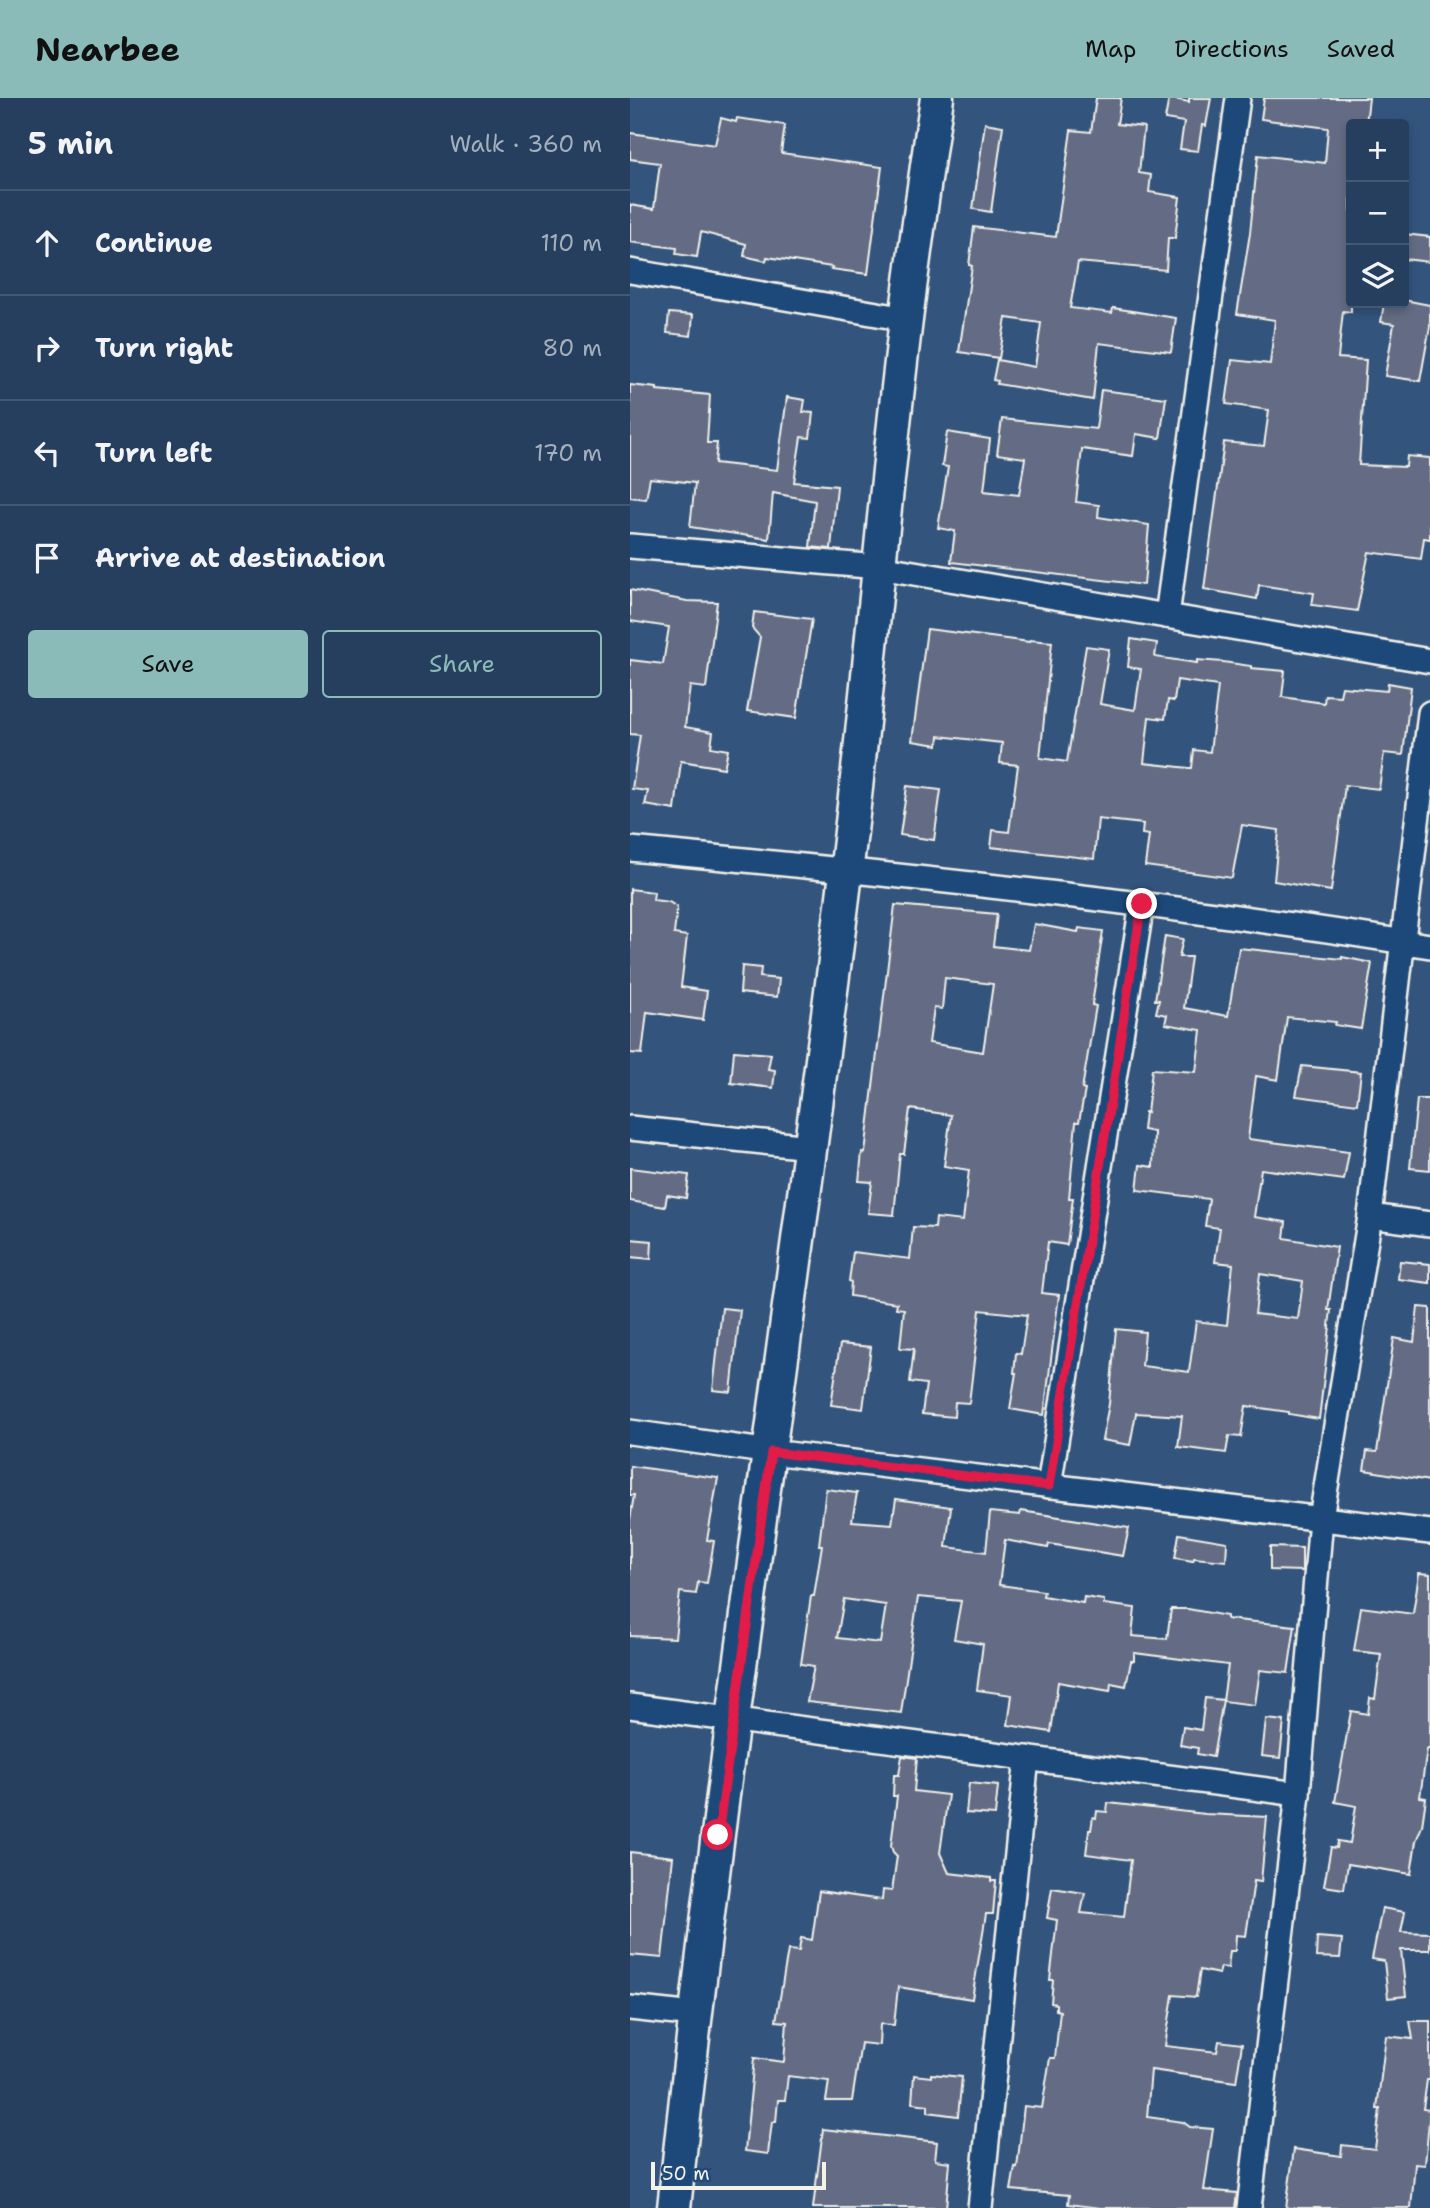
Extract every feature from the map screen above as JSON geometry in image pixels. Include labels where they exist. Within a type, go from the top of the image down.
[{"type":"street","points":[[674,2208],[695,2015],[847,869],[906,319],[937,98]]},
{"type":"street","points":[[1167,616],[1238,98]]},
{"type":"street","points":[[630,271],[906,319]]},
{"type":"street","points":[[630,546],[879,567],[1430,661]]},
{"type":"street","points":[[1249,2208],[1297,1794],[1321,1518],[1370,1216],[1430,713]]},
{"type":"street","points":[[630,849],[847,869],[1142,904],[1430,946]]},
{"type":"street","points":[[1049,1486],[1142,904]]},
{"type":"street","points":[[630,1128],[810,1147]]},
{"type":"street","points":[[1370,1216],[1430,1224]]},
{"type":"street","points":[[630,1432],[771,1452],[1430,1532]]},
{"type":"street","points":[[630,1706],[1297,1794]]},
{"type":"street","points":[[979,2208],[1027,1758]]},
{"type":"street","points":[[630,2008],[695,2015]]},
{"type":"building","points":[[1096,98],[1121,98],[1117,124],[1144,127],[1139,173],[1151,175],[1149,192],[1180,197],[1175,238],[1168,238],[1166,270],[1078,262],[1070,308],[1112,313],[1113,308],[1176,318],[1171,352],[1099,343],[1093,400],[997,384],[998,381],[993,380],[997,360],[1035,367],[1041,323],[1006,318],[999,358],[959,352],[972,266],[969,265],[974,227],[1056,237],[1071,130],[1091,132]]},
{"type":"building","points":[[1169,98],[1189,102],[1189,98],[1211,98],[1206,126],[1202,125],[1198,151],[1180,149],[1184,122],[1165,119]]},
{"type":"building","points":[[1264,98],[1369,98],[1367,119],[1346,119],[1346,308],[1351,308],[1351,312],[1343,311],[1338,358],[1366,360],[1359,465],[1406,467],[1407,456],[1430,458],[1430,539],[1424,538],[1421,559],[1369,552],[1357,611],[1312,605],[1314,593],[1259,585],[1257,599],[1204,589],[1224,442],[1264,446],[1269,410],[1226,404],[1232,360],[1270,364],[1275,320],[1237,314],[1250,233],[1258,155],[1325,163],[1328,128],[1261,119]]},
{"type":"building","points":[[721,118],[736,122],[737,118],[785,125],[781,153],[882,167],[868,274],[767,257],[766,261],[744,256],[746,244],[701,232],[697,257],[676,254],[677,248],[630,242],[630,205],[654,209],[660,163],[630,159],[630,133],[715,145]]},
{"type":"building","points":[[985,123],[1003,126],[991,212],[973,209]]},
{"type":"building","points":[[1409,235],[1430,237],[1430,262],[1409,260]]},
{"type":"building","points":[[1409,301],[1430,305],[1430,326],[1420,381],[1385,376],[1394,324],[1381,322],[1383,308],[1409,308]]},
{"type":"building","points":[[669,313],[693,315],[691,336],[667,333]]},
{"type":"building","points":[[630,385],[710,395],[707,443],[717,443],[715,463],[777,470],[787,397],[805,400],[803,412],[813,413],[810,438],[801,437],[794,482],[837,486],[831,549],[810,547],[815,501],[773,493],[769,539],[690,527],[695,483],[650,478],[646,499],[630,497]]},
{"type":"building","points":[[1101,390],[1166,398],[1160,438],[1136,434],[1133,456],[1082,449],[1076,502],[1099,505],[1098,517],[1149,525],[1144,585],[951,562],[955,531],[938,528],[948,467],[942,466],[947,432],[990,439],[984,491],[1019,495],[1025,458],[997,454],[1002,419],[1096,429]]},
{"type":"building","points":[[630,590],[687,601],[717,602],[706,688],[690,686],[685,727],[713,732],[711,747],[728,750],[724,768],[681,761],[675,810],[645,805],[648,791],[632,789],[640,735],[630,734],[630,660],[663,664],[669,627],[630,621]]},
{"type":"building","points":[[754,612],[812,619],[796,718],[747,711],[760,637],[752,628]]},
{"type":"building","points":[[927,629],[1030,642],[1052,642],[1040,758],[1067,762],[1086,646],[1109,649],[1100,704],[1135,710],[1141,669],[1128,667],[1131,639],[1157,643],[1155,657],[1197,663],[1197,660],[1223,662],[1285,671],[1282,697],[1324,703],[1325,695],[1340,696],[1342,687],[1387,691],[1388,683],[1411,687],[1403,755],[1384,753],[1379,789],[1345,785],[1331,891],[1274,881],[1279,830],[1242,825],[1232,878],[1145,866],[1149,835],[1142,834],[1143,824],[1098,819],[1094,859],[991,847],[993,830],[1009,832],[1018,765],[1000,763],[1002,743],[939,736],[938,745],[912,741]],"holes":[[[1177,680],[1218,686],[1210,752],[1194,750],[1192,768],[1144,763],[1149,717],[1165,719],[1168,700],[1174,701]]]},
{"type":"building","points":[[907,786],[941,790],[934,840],[900,835]]},
{"type":"building","points":[[630,889],[654,892],[653,900],[669,902],[677,907],[674,934],[687,936],[681,987],[707,991],[703,1020],[647,1012],[642,1054],[630,1053]]},
{"type":"building","points":[[895,905],[997,914],[993,946],[1029,950],[1034,924],[1078,932],[1079,928],[1103,931],[1092,1005],[1096,1006],[1082,1089],[1085,1090],[1079,1122],[1076,1122],[1069,1198],[1073,1198],[1067,1245],[1048,1242],[1042,1293],[1059,1295],[1044,1415],[1010,1409],[1016,1373],[1016,1353],[1021,1354],[1027,1315],[980,1310],[969,1403],[955,1402],[954,1417],[922,1414],[926,1384],[910,1382],[914,1349],[900,1348],[904,1309],[896,1308],[897,1303],[850,1296],[853,1252],[910,1259],[913,1227],[935,1228],[936,1218],[963,1221],[969,1170],[944,1166],[951,1115],[910,1109],[904,1154],[900,1154],[894,1215],[868,1213],[872,1182],[859,1181],[862,1152],[865,1153]],"holes":[[[945,978],[993,984],[983,1052],[929,1043],[934,1008],[942,1009]]]},
{"type":"building","points":[[1165,936],[1183,939],[1179,957],[1191,957],[1184,1008],[1228,1016],[1239,948],[1342,957],[1372,963],[1361,1029],[1335,1025],[1336,1022],[1287,1017],[1278,1080],[1256,1076],[1248,1139],[1349,1152],[1344,1180],[1261,1169],[1254,1217],[1286,1222],[1284,1238],[1337,1247],[1328,1310],[1331,1310],[1330,1326],[1319,1419],[1246,1406],[1241,1437],[1229,1436],[1226,1453],[1178,1447],[1182,1416],[1136,1413],[1130,1445],[1102,1440],[1109,1404],[1116,1329],[1145,1332],[1142,1366],[1189,1372],[1196,1321],[1227,1325],[1233,1264],[1215,1262],[1220,1228],[1205,1226],[1209,1199],[1137,1190],[1140,1165],[1153,1167],[1154,1132],[1143,1130],[1152,1069],[1196,1072],[1201,1030],[1165,1024],[1167,1015],[1156,1013],[1159,1000],[1155,1000]],"holes":[[[1260,1274],[1303,1281],[1298,1319],[1255,1314]]]},
{"type":"building","points":[[742,966],[761,968],[760,977],[779,979],[777,997],[740,993]]},
{"type":"building","points":[[734,1051],[771,1054],[768,1069],[775,1070],[773,1088],[731,1083]]},
{"type":"building","points":[[1302,1066],[1361,1072],[1357,1104],[1296,1096]]},
{"type":"building","points":[[1417,1099],[1430,1099],[1430,1170],[1410,1168]]},
{"type":"building","points":[[630,1168],[689,1175],[686,1198],[667,1195],[665,1207],[630,1201]]},
{"type":"building","points":[[630,1239],[652,1241],[651,1259],[630,1257]]},
{"type":"building","points":[[1400,1261],[1430,1264],[1430,1283],[1398,1279]]},
{"type":"building","points":[[1418,1307],[1430,1308],[1430,1481],[1364,1470],[1367,1451],[1377,1452],[1394,1338],[1414,1342]]},
{"type":"building","points":[[722,1308],[740,1310],[731,1392],[713,1390]]},
{"type":"building","points":[[840,1344],[871,1347],[863,1409],[831,1405]]},
{"type":"building","points":[[630,1466],[718,1478],[707,1540],[714,1541],[707,1583],[698,1582],[696,1594],[680,1592],[675,1638],[630,1636],[630,1520],[634,1495],[630,1495]]},
{"type":"building","points":[[826,1489],[857,1493],[852,1521],[892,1524],[896,1499],[951,1507],[946,1547],[986,1552],[990,1512],[1020,1515],[1021,1511],[1129,1528],[1123,1556],[1049,1544],[1048,1548],[1005,1540],[999,1585],[1044,1591],[1043,1596],[1083,1603],[1084,1597],[1104,1600],[1104,1604],[1135,1608],[1132,1636],[1167,1639],[1171,1609],[1188,1609],[1227,1616],[1227,1619],[1295,1626],[1288,1673],[1260,1670],[1255,1705],[1223,1701],[1228,1665],[1134,1653],[1126,1686],[1111,1683],[1110,1691],[1058,1682],[1051,1732],[1008,1725],[1012,1695],[977,1690],[983,1644],[954,1639],[961,1601],[918,1597],[901,1713],[807,1702],[814,1666],[801,1664],[822,1545],[819,1545]],"holes":[[[844,1599],[886,1605],[880,1643],[837,1638]]]},
{"type":"building","points":[[1179,1534],[1227,1542],[1226,1561],[1175,1558]]},
{"type":"building","points":[[1270,1547],[1302,1548],[1302,1571],[1270,1570]]},
{"type":"building","points":[[1419,1573],[1430,1574],[1430,1749],[1427,1749],[1420,1797],[1426,1798],[1422,1826],[1416,1841],[1411,1874],[1348,1864],[1344,1889],[1324,1886],[1331,1847],[1337,1848],[1338,1841],[1350,1843],[1356,1806],[1335,1802],[1351,1711],[1368,1714],[1370,1698],[1375,1699],[1381,1654],[1354,1651],[1361,1607],[1413,1614]]},
{"type":"building","points":[[1205,1698],[1223,1700],[1213,1757],[1197,1754],[1198,1748],[1180,1745],[1183,1727],[1201,1730]]},
{"type":"building","points":[[1266,1719],[1284,1721],[1280,1758],[1262,1756]]},
{"type":"building","points":[[902,1756],[917,1758],[914,1791],[948,1795],[940,1853],[949,1873],[991,1878],[991,1881],[996,1881],[993,1914],[986,1914],[972,1999],[898,1987],[894,2025],[880,2024],[879,2045],[861,2043],[852,2101],[826,2101],[829,2081],[788,2076],[785,2100],[778,2100],[776,2122],[772,2122],[768,2154],[745,2151],[754,2058],[784,2062],[787,2022],[776,2021],[788,1950],[799,1951],[801,1938],[812,1940],[819,1891],[882,1900],[883,1890],[892,1891],[897,1856],[891,1846],[897,1796],[893,1796],[894,1775],[899,1775]]},
{"type":"building","points":[[969,1783],[998,1786],[995,1815],[966,1813]]},
{"type":"building","points":[[1108,1803],[1205,1814],[1267,1817],[1261,1882],[1254,1881],[1246,1936],[1236,1935],[1235,1951],[1230,1951],[1228,1968],[1221,1967],[1219,1974],[1200,1970],[1196,1997],[1173,1995],[1165,2046],[1217,2052],[1219,2041],[1242,2044],[1236,2082],[1151,2070],[1147,2117],[1183,2122],[1190,2127],[1213,2129],[1204,2190],[1237,2193],[1235,2208],[1100,2208],[1068,2204],[1069,2195],[1011,2190],[1015,2167],[1017,2168],[1024,2106],[1042,2108],[1050,2058],[1055,2058],[1060,2011],[1056,2010],[1056,2004],[1051,2003],[1053,1980],[1050,1980],[1057,1920],[1047,1918],[1052,1888],[1085,1893],[1081,1913],[1124,1917],[1131,1860],[1086,1854],[1093,1817],[1096,1818],[1097,1811],[1107,1812]]},
{"type":"building","points":[[630,1852],[673,1857],[662,1958],[630,1955]]},
{"type":"building","points":[[1382,1908],[1405,1912],[1401,1932],[1430,1933],[1430,1950],[1401,1950],[1406,1996],[1388,1998],[1384,1961],[1372,1959]]},
{"type":"building","points":[[1317,1937],[1342,1939],[1340,1958],[1316,1957]]},
{"type":"building","points":[[1410,2021],[1430,2021],[1430,2080],[1427,2080],[1423,2109],[1430,2110],[1425,2165],[1415,2164],[1411,2208],[1286,2208],[1294,2149],[1341,2156],[1342,2145],[1375,2149],[1386,2036],[1413,2039]]},
{"type":"building","points":[[931,2074],[962,2077],[958,2116],[928,2112],[928,2105],[912,2103],[914,2075],[931,2077]]},
{"type":"building","points":[[823,2129],[937,2142],[935,2160],[950,2162],[946,2208],[813,2208]]},
{"type":"route","points":[[718,1835],[771,1452],[1049,1486],[1142,904]]}]
